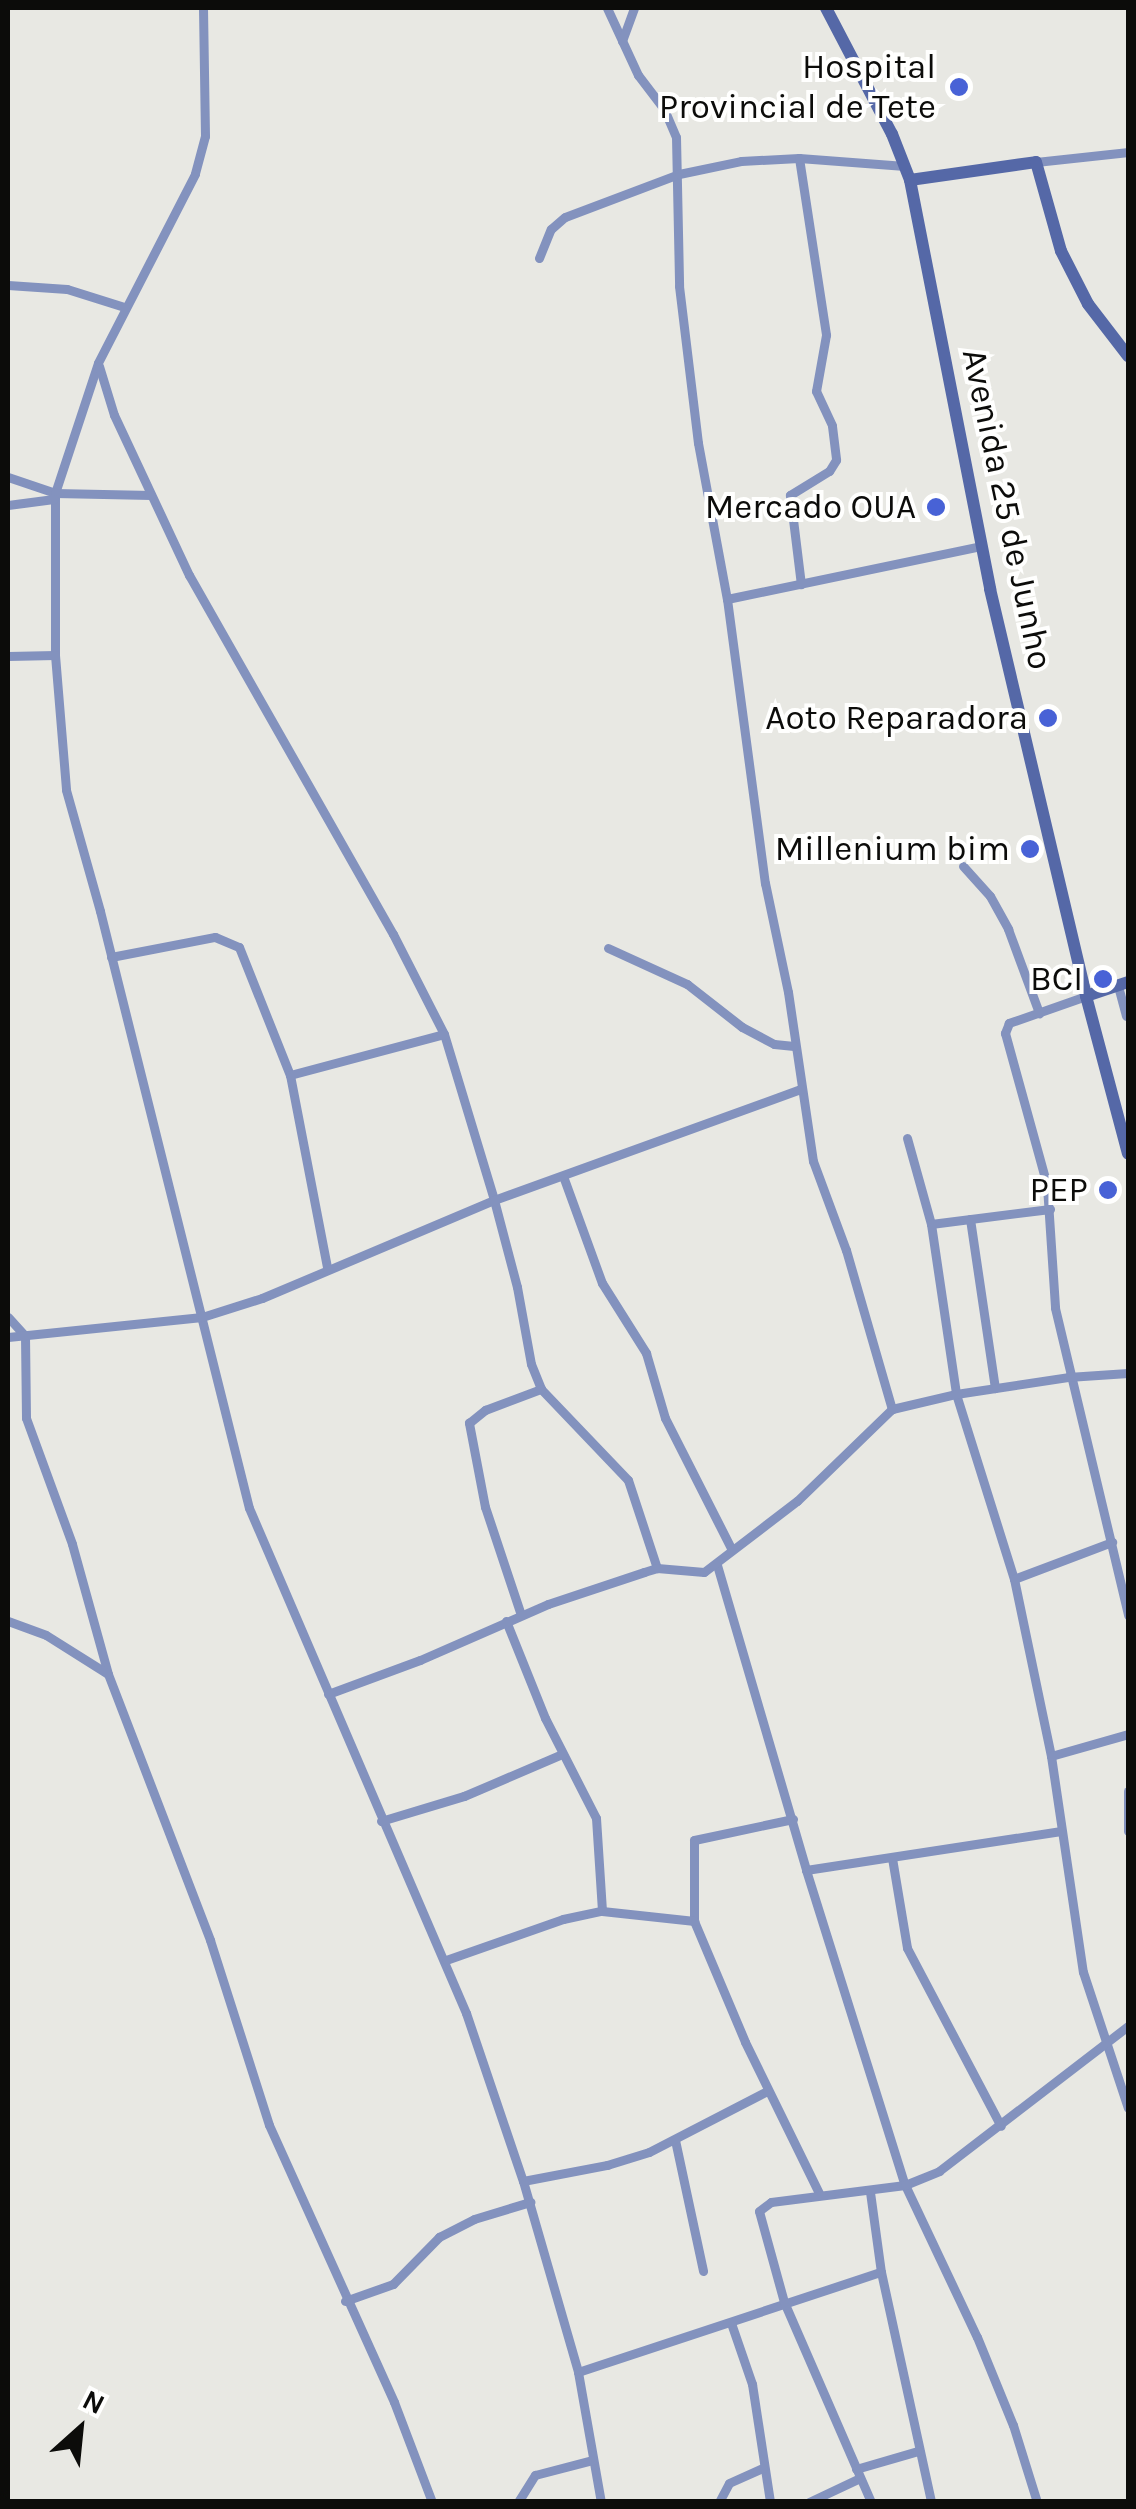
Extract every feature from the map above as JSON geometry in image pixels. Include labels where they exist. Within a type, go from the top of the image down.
[{"type":"street","points":[[203,8],[204,136],[195,174],[98,363],[54,496],[55,655],[66,790],[249,1508],[418,1909],[446,1960],[524,2181],[578,2372],[601,2502]]},
{"type":"street","points":[[607,8],[638,75],[670,122],[679,174],[679,286],[698,442],[727,600],[765,884],[788,992],[801,1088],[821,1188],[846,1250],[892,1409]]},
{"type":"street","points":[[622,40],[634,8]]},
{"type":"street","name":"Avenida 25 de Junho","points":[[826,8],[910,180],[981,546],[1086,996],[1128,1154]]},
{"type":"street","points":[[910,180],[1128,152]]},
{"type":"street","points":[[799,158],[826,334],[816,391],[832,426],[836,460],[829,471],[790,495],[801,584]]},
{"type":"street","points":[[538,258],[550,229],[565,216],[679,174],[741,162],[799,158],[905,166]]},
{"type":"street","points":[[1036,162],[1061,251],[1088,304],[1128,356]]},
{"type":"street","points":[[8,285],[67,288],[124,307]]},
{"type":"street","points":[[98,363],[114,415],[189,575],[393,934],[444,1034],[518,1287],[531,1364],[541,1389],[628,1480],[638,1498],[657,1568]]},
{"type":"street","points":[[8,478],[54,496]]},
{"type":"street","points":[[8,505],[54,496],[151,495]]},
{"type":"street","points":[[727,600],[981,546]]},
{"type":"street","points":[[8,656],[55,655]]},
{"type":"street","points":[[964,866],[990,896],[1008,929],[1039,1013]]},
{"type":"street","points":[[111,957],[215,937],[239,947],[290,1075],[327,1268]]},
{"type":"street","points":[[608,948],[687,984],[764,1039],[794,1046]]},
{"type":"street","points":[[1126,1016],[1123,984],[1009,1023],[1005,1033],[1042,1164],[1050,1209],[1052,1290],[1068,1377],[1128,1615]]},
{"type":"street","points":[[290,1075],[444,1034]]},
{"type":"street","points":[[8,1337],[202,1317],[262,1298],[494,1200],[801,1088]]},
{"type":"street","points":[[907,1138],[931,1224],[956,1394],[1014,1579],[1051,1756],[1083,1972],[1128,2108]]},
{"type":"street","points":[[562,1176],[602,1283],[646,1353],[666,1418],[730,1548]]},
{"type":"street","points":[[931,1224],[1050,1209]]},
{"type":"street","points":[[970,1219],[995,1388]]},
{"type":"street","points":[[8,1317],[24,1336],[26,1418],[72,1544],[108,1674],[210,1940],[269,2125],[345,2301],[394,2402],[432,2502]]},
{"type":"street","points":[[328,1694],[420,1660],[506,1620],[657,1568],[689,1573],[717,1565],[730,1548],[797,1501],[892,1409],[956,1394],[1068,1377],[1128,1374]]},
{"type":"street","points":[[521,1615],[485,1506],[469,1423],[485,1410],[541,1389]]},
{"type":"street","points":[[1014,1579],[1112,1542]]},
{"type":"street","points":[[717,1565],[806,1870],[906,2185],[992,2372],[1037,2502]]},
{"type":"street","points":[[506,1620],[562,1754],[596,1818],[602,1911]]},
{"type":"street","points":[[8,1621],[46,1635],[108,1674]]},
{"type":"street","points":[[1051,1756],[1128,1734]]},
{"type":"street","points":[[381,1821],[464,1796],[562,1754]]},
{"type":"street","points":[[1128,1791],[1128,1832]]},
{"type":"street","points":[[794,1819],[694,1840],[694,1921],[767,2091],[820,2196]]},
{"type":"street","points":[[806,1870],[1061,1831]]},
{"type":"street","points":[[892,1858],[907,1948],[1001,2126]]},
{"type":"street","points":[[446,1960],[564,1919],[602,1911],[694,1921]]},
{"type":"street","points":[[871,2502],[784,2302],[759,2211],[771,2202],[906,2185],[939,2171],[1128,2026]]},
{"type":"street","points":[[524,2181],[607,2165],[675,2140],[767,2091]]},
{"type":"street","points":[[675,2140],[703,2272]]},
{"type":"street","points":[[870,2192],[882,2272],[930,2502]]},
{"type":"street","points":[[345,2301],[394,2284],[439,2237],[474,2219],[530,2202]]},
{"type":"street","points":[[578,2372],[882,2272]]},
{"type":"street","points":[[731,2323],[752,2384],[770,2502]]},
{"type":"street","points":[[809,2502],[858,2474],[918,2451]]},
{"type":"street","points":[[518,2502],[535,2474],[592,2460]]},
{"type":"street","points":[[719,2502],[729,2484],[764,2468]]},
{"type":"place","name":"Hospital Provincial de Tete","points":[[959,87]]},
{"type":"place","name":"Mercado OUA","points":[[936,507]]},
{"type":"place","name":"Aoto Reparadora","points":[[1048,718]]},
{"type":"place","name":"Millenium bim","points":[[1030,849]]},
{"type":"place","name":"BCI","points":[[1103,979]]},
{"type":"place","name":"PEP","points":[[1108,1190]]}]
